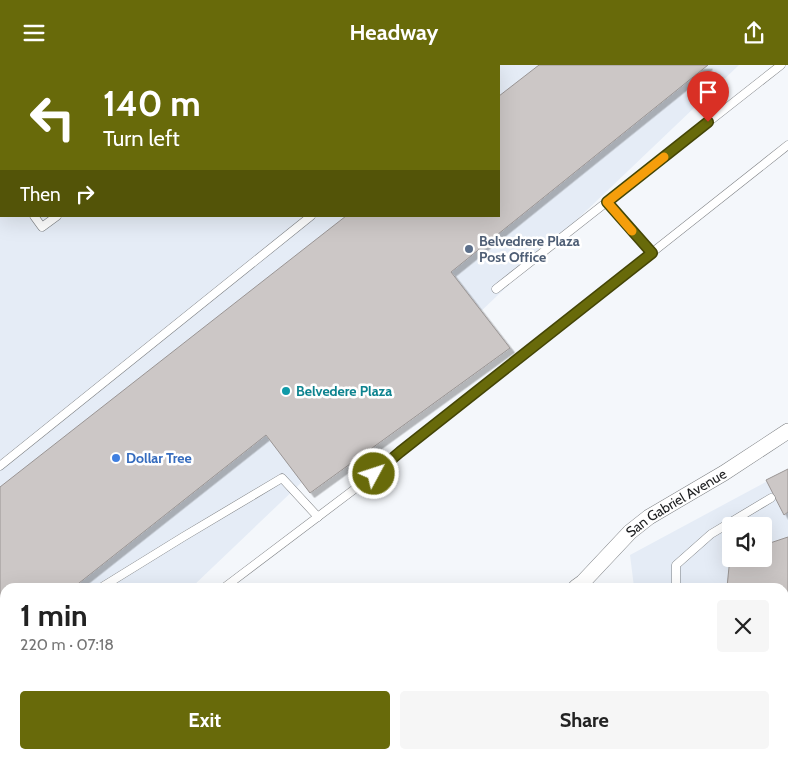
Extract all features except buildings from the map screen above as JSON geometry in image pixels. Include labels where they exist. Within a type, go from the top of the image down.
[{"type":"street","name":"San Gabriel Avenue","points":[[582,583],[630,532],[650,517],[724,473],[788,431]]},
{"type":"lane","points":[[496,289],[781,65]]},
{"type":"lane","points":[[229,583],[360,485],[788,145]]},
{"type":"lane","points":[[607,202],[652,253]]},
{"type":"lane","points":[[35,217],[42,227],[56,217]]},
{"type":"lane","points":[[0,466],[310,217]]},
{"type":"lane","points":[[108,583],[282,478],[318,517]]},
{"type":"lane","points":[[676,583],[676,565],[711,534],[770,498]]},
{"type":"shaded area","points":[[500,65],[739,65],[196,583],[0,583],[0,217],[500,217]]},
{"type":"shaded area","points":[[788,470],[788,583],[634,583],[630,555]]},
{"type":"slow traffic","points":[[632,231],[607,202],[664,157]]},
{"type":"place","name":"Belvedrere Plaza Post Office","points":[[469,249]]},
{"type":"place","name":"Belvedere Plaza","points":[[286,391]]},
{"type":"place","name":"Dollar Tree","points":[[116,458]]},
{"type":"route","points":[[374,474],[652,253],[607,202],[708,122]]}]
